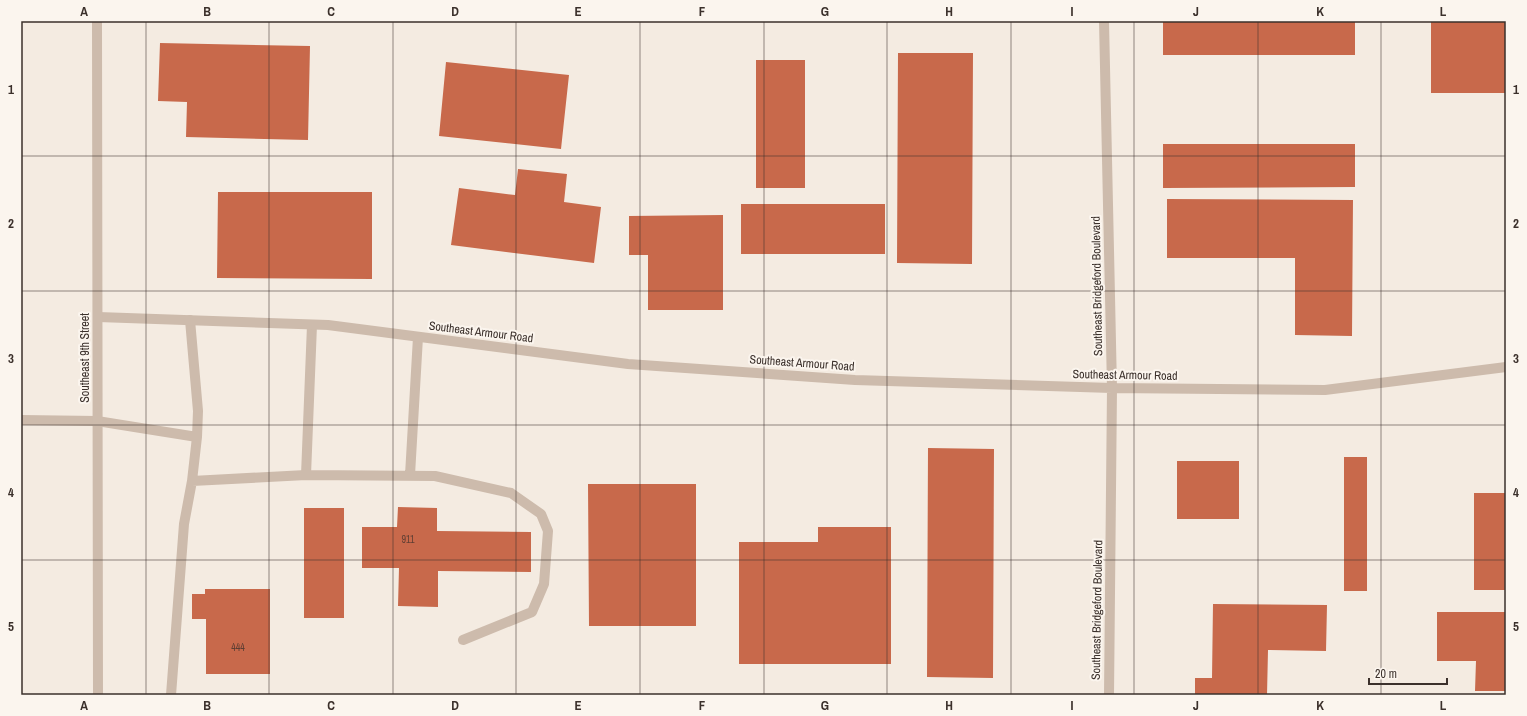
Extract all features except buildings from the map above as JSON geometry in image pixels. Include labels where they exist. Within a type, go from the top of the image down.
[{"type":"street","name":"Southeast 9th Street","points":[[97,21],[98,695]]},
{"type":"street","name":"Southeast Bridgeford Boulevard","points":[[1104,21],[1112,388],[1109,695]]},
{"type":"street","name":"Southeast Armour Road","points":[[98,317],[328,325],[636,364],[855,380],[1112,388],[1325,390],[1506,367]]},
{"type":"street","points":[[171,695],[184,524],[192,481],[197,437],[198,411],[190,320]]},
{"type":"street","points":[[306,475],[312,325]]},
{"type":"street","points":[[410,475],[418,337]]},
{"type":"street","points":[[21,420],[98,421],[197,437]]},
{"type":"street","points":[[192,481],[306,475],[410,475],[434,476],[511,493],[541,514],[548,531],[544,584],[532,612],[463,640]]}]
